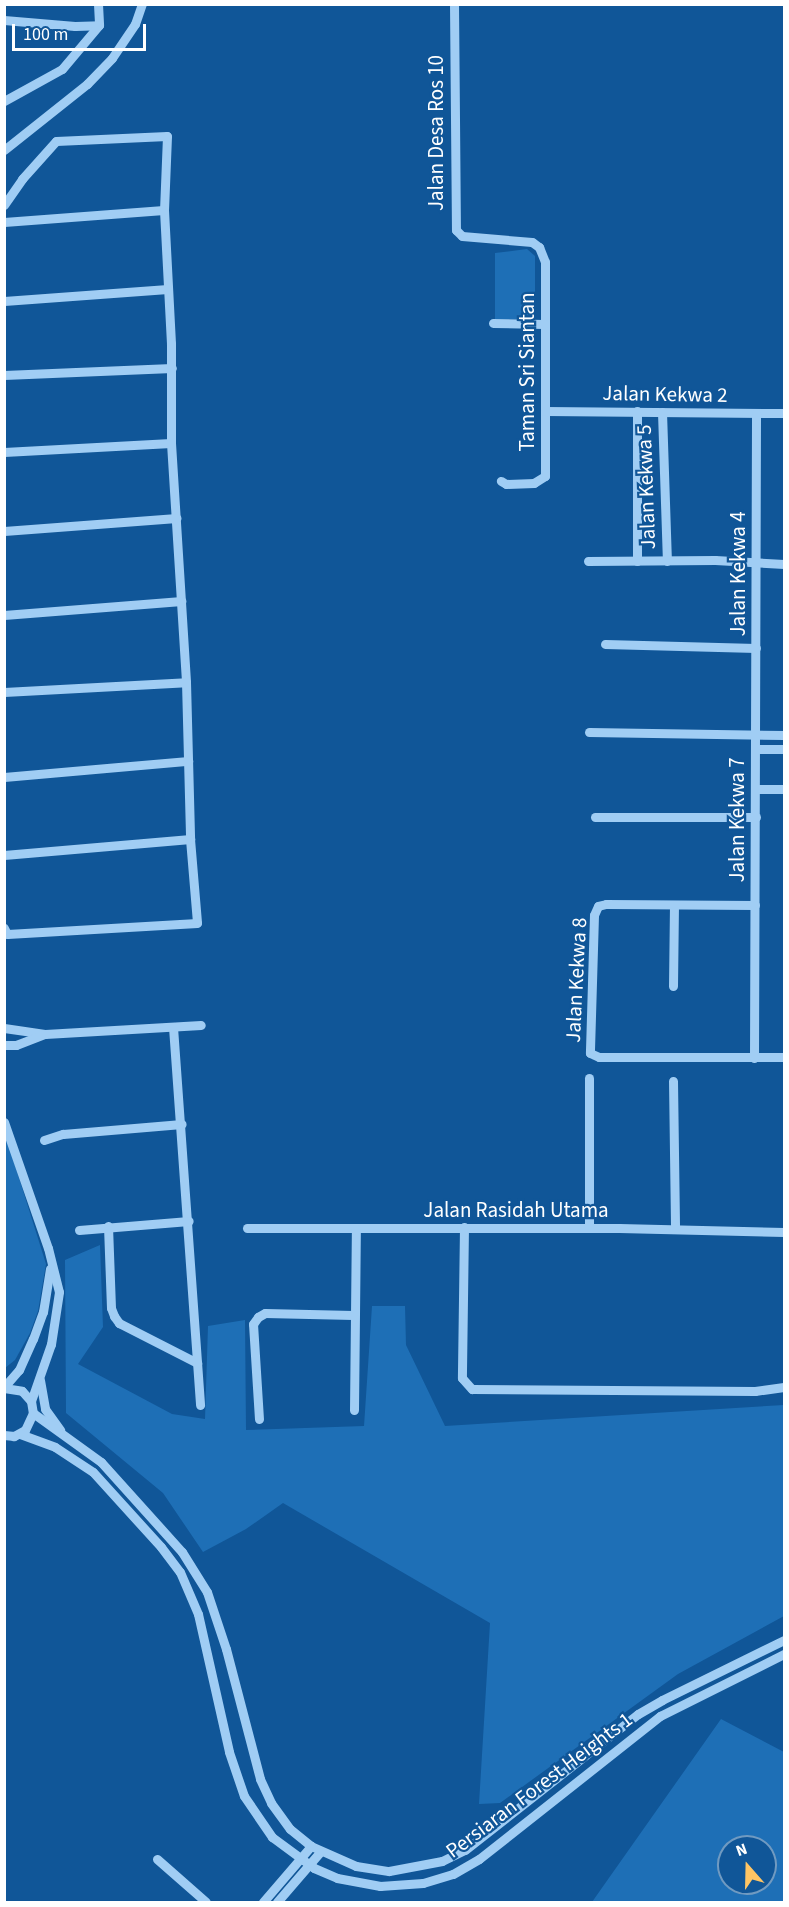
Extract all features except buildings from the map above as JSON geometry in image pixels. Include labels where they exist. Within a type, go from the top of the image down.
[{"type":"street","points":[[5,102],[62,69],[99,25],[98,4]]},
{"type":"street","points":[[4,150],[94,78],[112,58],[135,24],[142,4]]},
{"type":"street","name":"Jalan Desa Ros 10","points":[[454,4],[456,230],[462,236],[532,242],[539,247],[545,262]]},
{"type":"street","points":[[4,20],[75,26],[99,25]]},
{"type":"street","points":[[4,205],[22,179],[56,141],[167,136],[164,210],[172,368],[171,443],[186,682],[190,839],[197,923],[7,934],[4,928]]},
{"type":"street","points":[[4,222],[164,210]]},
{"type":"street","name":"Taman Sri Siantan","points":[[501,481],[506,484],[541,481],[545,476],[545,262]]},
{"type":"street","points":[[4,301],[168,289]]},
{"type":"street","points":[[493,324],[544,324]]},
{"type":"street","points":[[4,375],[172,368]]},
{"type":"street","name":"Jalan Kekwa 2","points":[[545,411],[784,413]]},
{"type":"street","points":[[637,411],[637,561]]},
{"type":"street","name":"Jalan Kekwa 5","points":[[662,412],[667,561]]},
{"type":"street","name":"Jalan Kekwa 4","points":[[756,413],[756,735]]},
{"type":"street","points":[[4,452],[171,443]]},
{"type":"street","points":[[4,531],[177,518]]},
{"type":"street","points":[[588,561],[784,564]]},
{"type":"street","points":[[4,615],[181,601]]},
{"type":"street","points":[[605,644],[756,648]]},
{"type":"street","points":[[4,692],[186,682]]},
{"type":"street","points":[[589,732],[784,735]]},
{"type":"street","name":"Jalan Kekwa 7","points":[[754,1058],[756,735]]},
{"type":"street","points":[[756,749],[784,749]]},
{"type":"street","points":[[4,777],[188,761]]},
{"type":"street","points":[[756,789],[784,789]]},
{"type":"street","points":[[596,817],[756,816]]},
{"type":"street","points":[[4,855],[190,839]]},
{"type":"street","name":"Jalan Kekwa 8","points":[[755,904],[598,906],[594,915],[590,1053],[599,1057],[784,1057]]},
{"type":"street","points":[[673,986],[674,905]]},
{"type":"street","points":[[4,1028],[45,1034],[201,1025]]},
{"type":"street","points":[[173,1027],[189,1221],[200,1405]]},
{"type":"street","points":[[4,1045],[16,1045],[45,1034]]},
{"type":"street","points":[[589,1078],[589,1227]]},
{"type":"street","points":[[673,1081],[675,1229]]},
{"type":"street","points":[[4,1122],[48,1248],[59,1292],[51,1344],[31,1401],[33,1413],[29,1425],[20,1434],[4,1436]]},
{"type":"street","points":[[44,1140],[63,1134],[182,1124]]},
{"type":"street","points":[[79,1230],[189,1221]]},
{"type":"street","points":[[108,1226],[111,1308],[114,1316],[119,1323],[197,1363]]},
{"type":"street","points":[[464,1227],[462,1378],[472,1389],[755,1391],[784,1387]]},
{"type":"street","name":"Jalan Rasidah Utama","points":[[247,1228],[589,1227],[784,1232]]},
{"type":"street","points":[[354,1410],[353,1315],[356,1229]]},
{"type":"street","points":[[4,1388],[19,1370],[33,1339],[43,1312],[51,1264]]},
{"type":"street","points":[[259,1419],[253,1324],[258,1317],[265,1313],[353,1315]]},
{"type":"street","points":[[40,1378],[45,1409],[70,1440]]},
{"type":"street","points":[[4,1388],[22,1391],[31,1401]]},
{"type":"street","name":"Persiaran Forest Heights 1","points":[[33,1413],[101,1462],[193,1567],[207,1592],[226,1649],[260,1779],[271,1803],[290,1829],[311,1846],[320,1852],[356,1866],[389,1871],[417,1867],[450,1857],[484,1837],[638,1714],[784,1640]]},
{"type":"street","name":"Persiaran Forest Heights 1","points":[[20,1434],[55,1447],[93,1472],[161,1547],[180,1572],[198,1614],[229,1752],[244,1796],[273,1837],[310,1865],[337,1878],[380,1886],[423,1883],[453,1874],[479,1859],[660,1716],[784,1653]]},
{"type":"street","points":[[263,1902],[311,1846]]},
{"type":"street","points":[[277,1902],[320,1852]]},
{"type":"street","points":[[157,1859],[206,1902]]},
{"type":"shaded area","points":[[527,249],[535,256],[535,319],[495,319],[495,253]]},
{"type":"shaded area","points":[[4,1130],[46,1264],[38,1311],[30,1333],[15,1360],[5,1368]]},
{"type":"shaded area","points":[[100,1245],[103,1327],[78,1364],[172,1414],[205,1419],[208,1326],[245,1320],[246,1430],[364,1426],[372,1306],[405,1306],[406,1345],[445,1426],[784,1405],[784,1616],[678,1674],[500,1803],[479,1804],[490,1623],[283,1503],[246,1529],[203,1552],[163,1493],[66,1413],[65,1260]]},
{"type":"shaded area","points":[[721,1719],[784,1752],[784,1902],[592,1902]]}]
